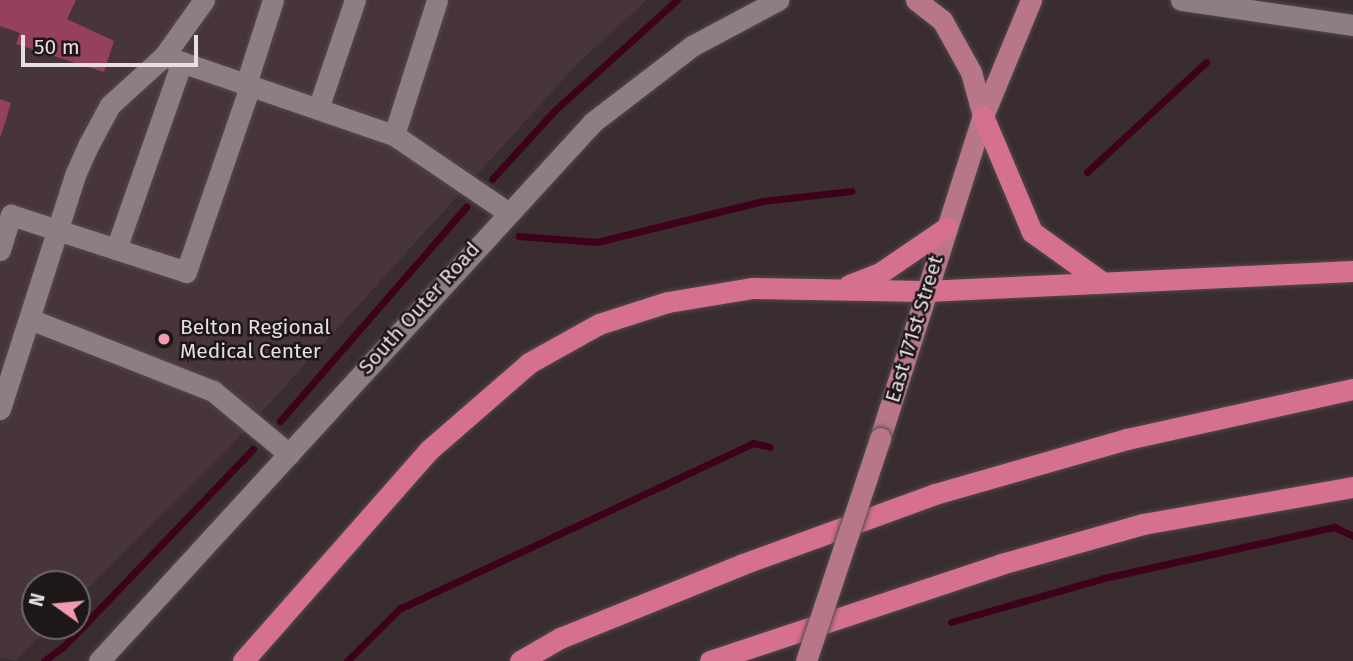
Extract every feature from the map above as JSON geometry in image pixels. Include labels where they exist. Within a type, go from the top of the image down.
[{"type":"highway","points":[[983,116],[1032,232],[1099,279]]},
{"type":"highway","points":[[839,289],[880,272],[946,228]]},
{"type":"highway","points":[[243,661],[429,450],[529,363],[599,324],[668,302],[753,288],[926,291],[1099,279],[1353,271]]},
{"type":"highway","points":[[520,661],[560,638],[719,573],[935,494],[1127,439],[1353,389]]},
{"type":"highway","points":[[710,661],[1001,564],[1143,524],[1353,486]]},
{"type":"main road","points":[[916,0],[942,20],[971,72],[983,116]]},
{"type":"main road","name":"East 171st Street","points":[[806,661],[983,116],[1031,0]]},
{"type":"street","points":[[116,249],[173,59],[204,0]]},
{"type":"street","points":[[0,250],[11,215],[186,272],[273,0]]},
{"type":"street","points":[[318,109],[355,0]]},
{"type":"street","points":[[394,135],[438,0]]},
{"type":"street","name":"South Outer Road","points":[[99,661],[506,211],[593,122],[640,81],[692,46],[778,0]]},
{"type":"street","points":[[1181,0],[1353,25]]},
{"type":"street","points":[[173,59],[394,135],[506,211]]},
{"type":"street","points":[[0,409],[60,231],[75,175],[110,105],[173,59]]},
{"type":"street","points":[[30,319],[213,391],[289,454]]},
{"type":"shaded area","name":"Belton Regional Medical Center","points":[[0,0],[647,0],[579,62],[229,448],[91,585],[91,570],[21,570],[21,640],[36,640],[15,661],[0,657]]},
{"type":"building","points":[[0,0],[76,0],[67,19],[114,41],[104,72],[16,44],[20,33],[0,26]]},
{"type":"building","points":[[0,99],[11,103],[1,136],[0,135]]},
{"type":"waterway","points":[[492,179],[554,111],[677,0]]},
{"type":"waterway","points":[[1087,172],[1206,62]]},
{"type":"waterway","points":[[519,236],[597,242],[763,201],[851,191]]},
{"type":"waterway","points":[[280,421],[466,207]]},
{"type":"waterway","points":[[347,661],[399,609],[753,443],[770,447]]},
{"type":"waterway","points":[[44,661],[64,646],[253,449]]},
{"type":"waterway","points":[[951,622],[1104,578],[1334,527],[1353,536]]},
{"type":"place","name":"Belton Regional Medical Center","points":[[164,339]]}]
